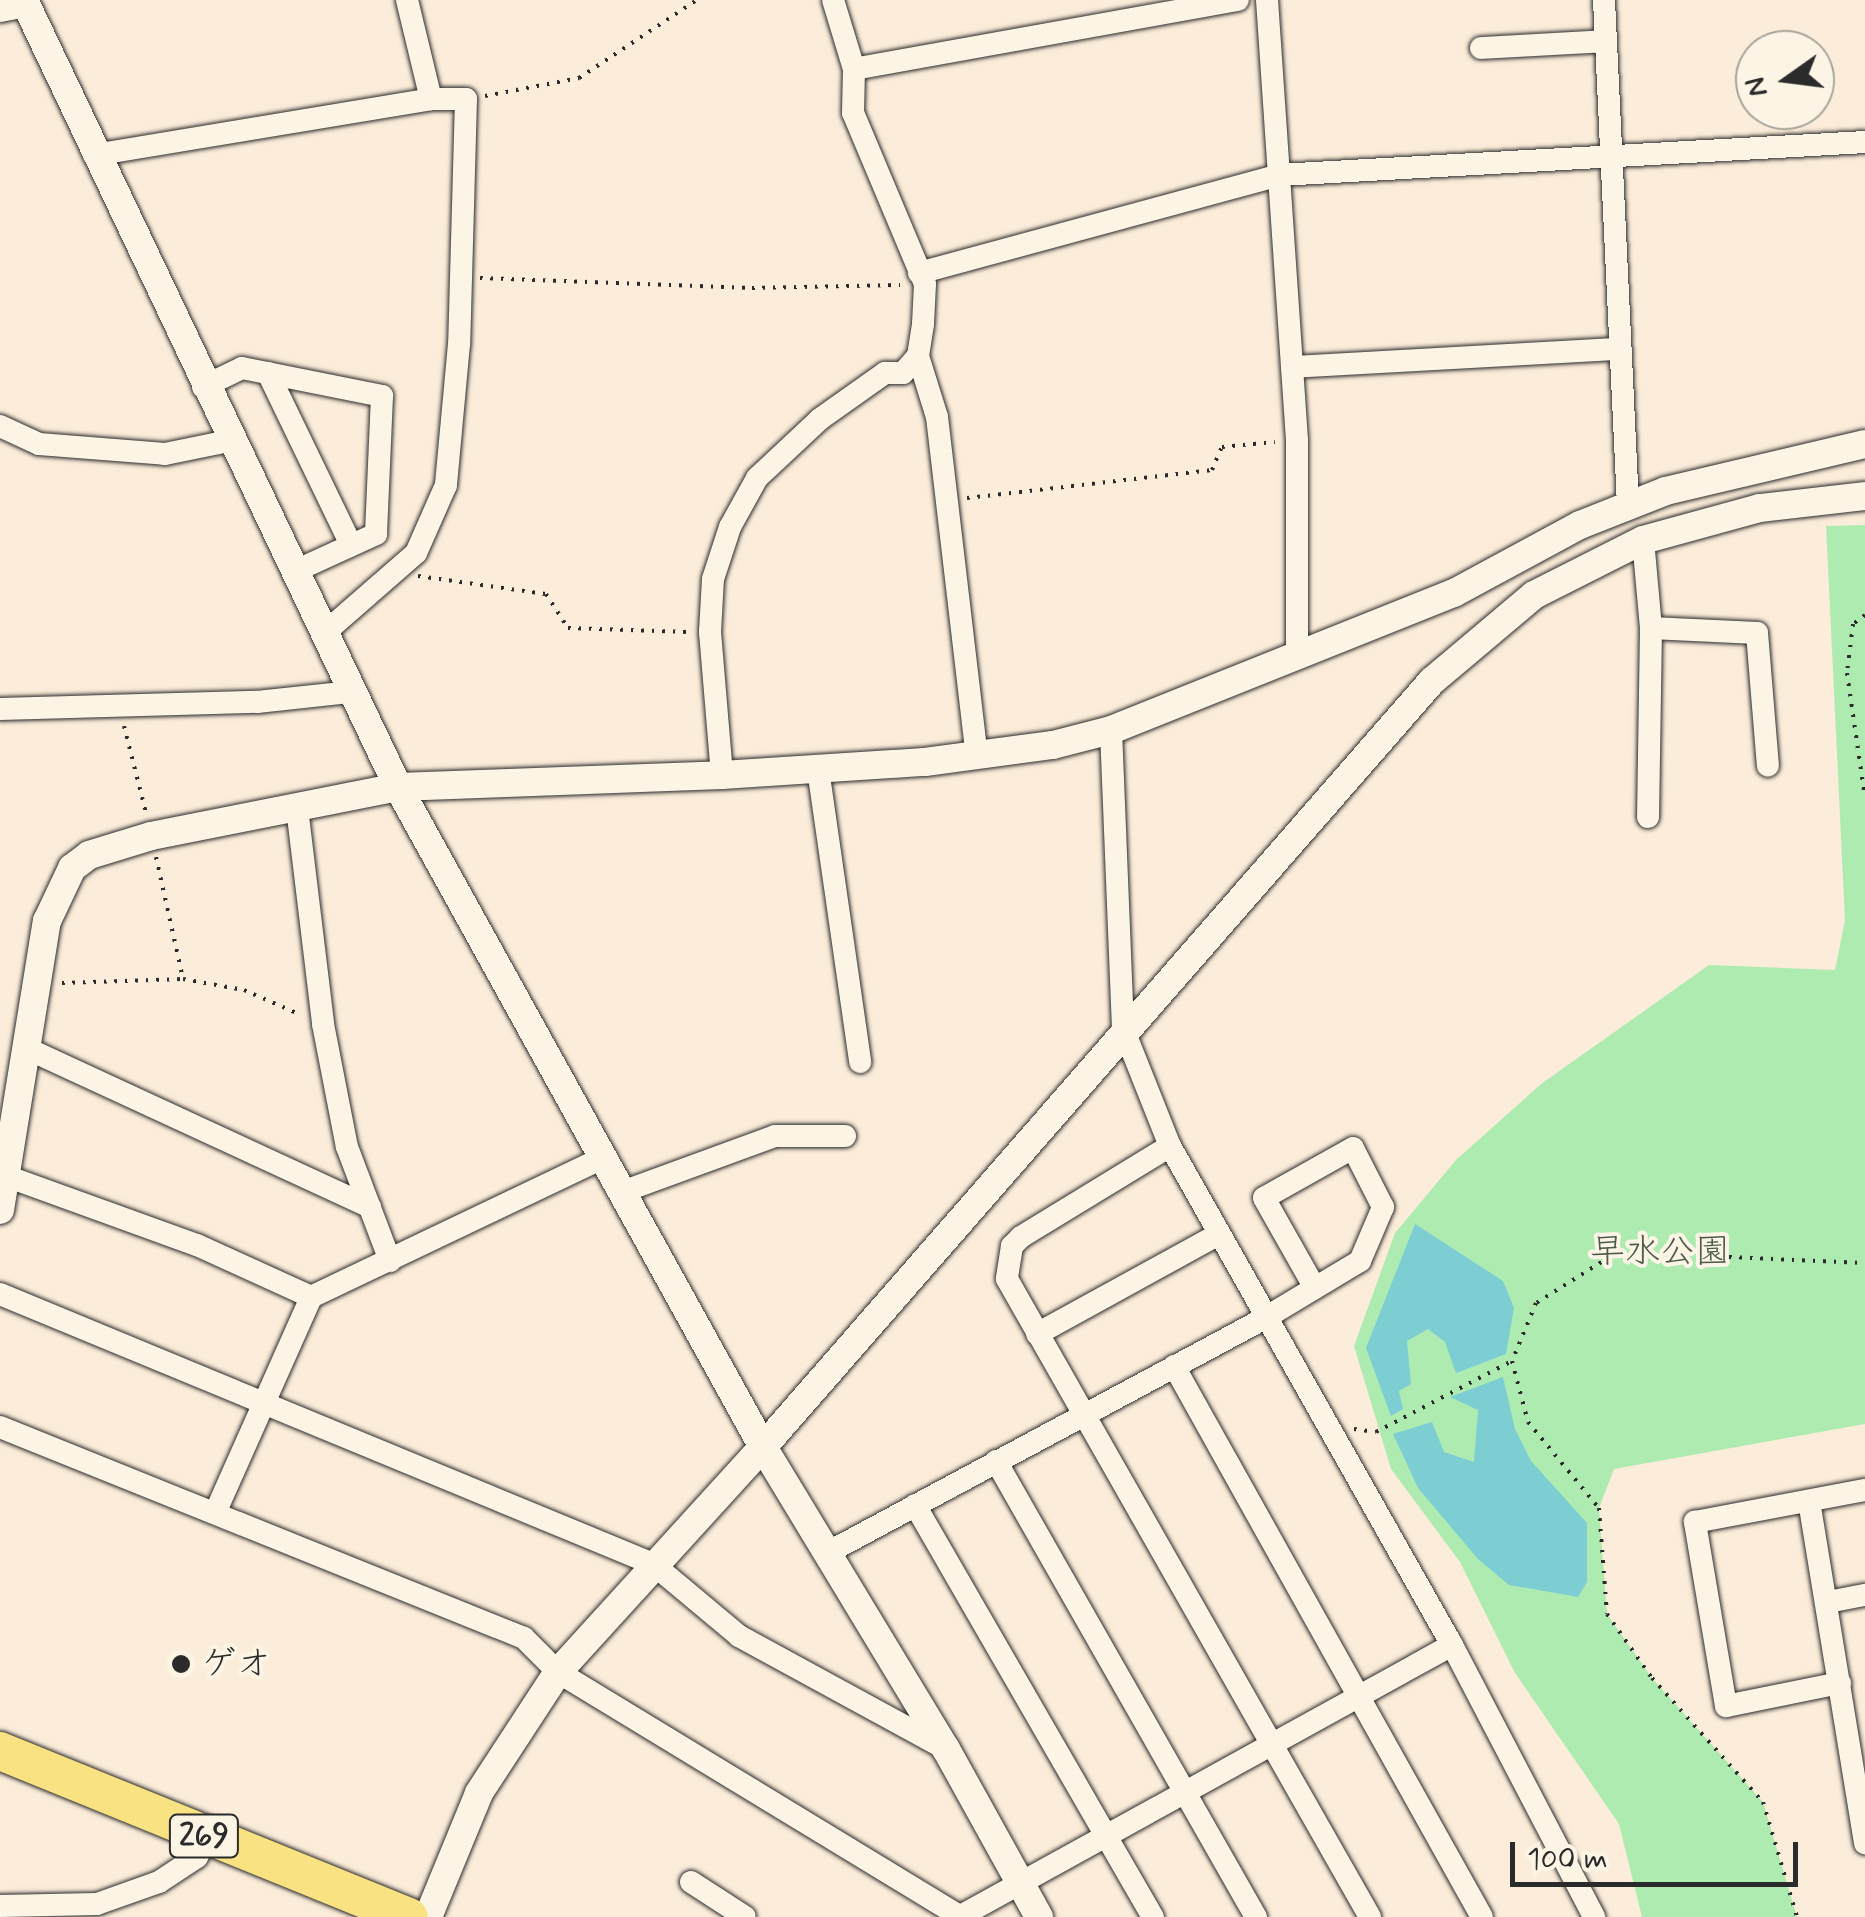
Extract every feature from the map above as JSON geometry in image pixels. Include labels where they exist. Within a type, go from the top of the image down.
[{"type":"highway","name":"269","points":[[0,1751],[409,1917]]},
{"type":"street","points":[[408,0],[430,99]]},
{"type":"street","points":[[833,0],[854,68],[853,114],[922,279],[918,356],[937,417],[978,755]]},
{"type":"street","points":[[854,68],[1238,0]]},
{"type":"street","points":[[1268,0],[1297,440],[1297,656]]},
{"type":"street","points":[[1604,0],[1628,506]]},
{"type":"street","points":[[17,6],[94,156],[398,787],[763,1448],[946,1749],[1039,1917]]},
{"type":"street","points":[[1481,48],[1606,41]]},
{"type":"street","points":[[94,156],[430,99],[466,99],[462,277],[446,485],[433,523],[399,572],[323,634]]},
{"type":"street","points":[[922,279],[1279,174],[1610,151],[1865,142]]},
{"type":"street","points":[[1292,366],[1618,349]]},
{"type":"street","points":[[722,776],[710,632],[713,580],[730,527],[757,478],[820,419],[885,372],[903,372],[918,356]]},
{"type":"street","points":[[203,388],[242,368],[382,396],[376,534],[293,572]]},
{"type":"street","points":[[268,373],[351,545]]},
{"type":"street","points":[[0,426],[39,444],[165,454],[228,441]]},
{"type":"street","points":[[0,1210],[37,983],[56,894],[89,855],[398,787],[818,769],[978,755],[1111,730],[1454,594],[1628,506],[1707,478],[1865,444]]},
{"type":"street","points":[[428,1917],[479,1793],[558,1672],[763,1448],[1123,1028],[1432,681],[1534,595],[1643,540],[1760,508],[1865,496]]},
{"type":"street","points":[[1643,540],[1652,628],[1648,818]]},
{"type":"street","points":[[1652,628],[1756,632],[1768,766]]},
{"type":"street","points":[[0,709],[257,702],[352,692]]},
{"type":"street","points":[[1111,730],[1123,1028],[1170,1146],[1452,1644],[1594,1917]]},
{"type":"street","points":[[818,769],[860,1062]]},
{"type":"street","points":[[296,808],[323,1024],[347,1147],[390,1261]]},
{"type":"street","points":[[28,1048],[370,1206]]},
{"type":"street","points":[[622,1192],[774,1136],[845,1136]]},
{"type":"street","points":[[1170,1146],[1048,1217],[1012,1246],[1007,1279],[1370,1917]]},
{"type":"street","points":[[828,1553],[1266,1318],[1360,1261],[1383,1207],[1353,1148],[1264,1198],[1315,1288]]},
{"type":"street","points":[[215,1513],[259,1406],[311,1297],[603,1158]]},
{"type":"street","points":[[6,1176],[197,1246],[311,1297]]},
{"type":"street","points":[[1037,1334],[1219,1234]]},
{"type":"street","points":[[0,1294],[259,1406],[653,1564],[739,1636],[946,1749]]},
{"type":"street","points":[[1174,1366],[1482,1917]]},
{"type":"street","points":[[0,1426],[524,1638],[558,1672],[959,1916],[1108,1838],[1452,1644]]},
{"type":"street","points":[[996,1462],[1256,1917]]},
{"type":"street","points":[[1840,1683],[1726,1706],[1694,1522],[1865,1490]]},
{"type":"street","points":[[1809,1500],[1865,1844]]},
{"type":"street","points":[[915,1504],[1154,1917]]},
{"type":"street","points":[[1828,1602],[1865,1595]]},
{"type":"street","points":[[0,1906],[98,1910],[159,1882],[197,1858],[207,1838]]},
{"type":"street","points":[[691,1882],[745,1917]]},
{"type":"path","points":[[466,99],[580,78],[697,0]]},
{"type":"path","points":[[462,277],[752,288],[922,279]]},
{"type":"path","points":[[947,500],[1212,470],[1222,447],[1297,440]]},
{"type":"path","points":[[399,572],[546,594],[568,628],[710,632]]},
{"type":"path","points":[[1865,616],[1854,624],[1847,673],[1865,798]]},
{"type":"path","points":[[37,983],[183,979],[244,990],[323,1024]]},
{"type":"path","points":[[1618,1251],[1536,1302],[1512,1361],[1528,1422],[1599,1508],[1607,1614],[1652,1678],[1763,1802],[1797,1917]]},
{"type":"path","points":[[1708,1256],[1865,1264]]},
{"type":"path","points":[[1376,1432],[1512,1361]]},
{"type":"green space","name":"早水公園","points":[[1865,525],[1865,1424],[1614,1469],[1599,1508],[1607,1614],[1652,1678],[1763,1802],[1797,1917],[1642,1917],[1619,1824],[1515,1673],[1460,1562],[1391,1469],[1354,1346],[1395,1233],[1456,1160],[1541,1084],[1709,965],[1835,970],[1845,920],[1826,526]]},
{"type":"water","points":[[1415,1224],[1503,1281],[1514,1308],[1506,1354],[1456,1373],[1445,1342],[1428,1329],[1407,1341],[1411,1384],[1399,1391],[1403,1409],[1391,1416],[1366,1348]]},
{"type":"water","points":[[1503,1377],[1515,1429],[1531,1461],[1587,1523],[1587,1582],[1578,1597],[1509,1585],[1478,1559],[1418,1488],[1393,1434],[1432,1422],[1444,1452],[1474,1462],[1478,1410],[1450,1397]]},
{"type":"place","name":"ゲオ","points":[[181,1664]]}]
